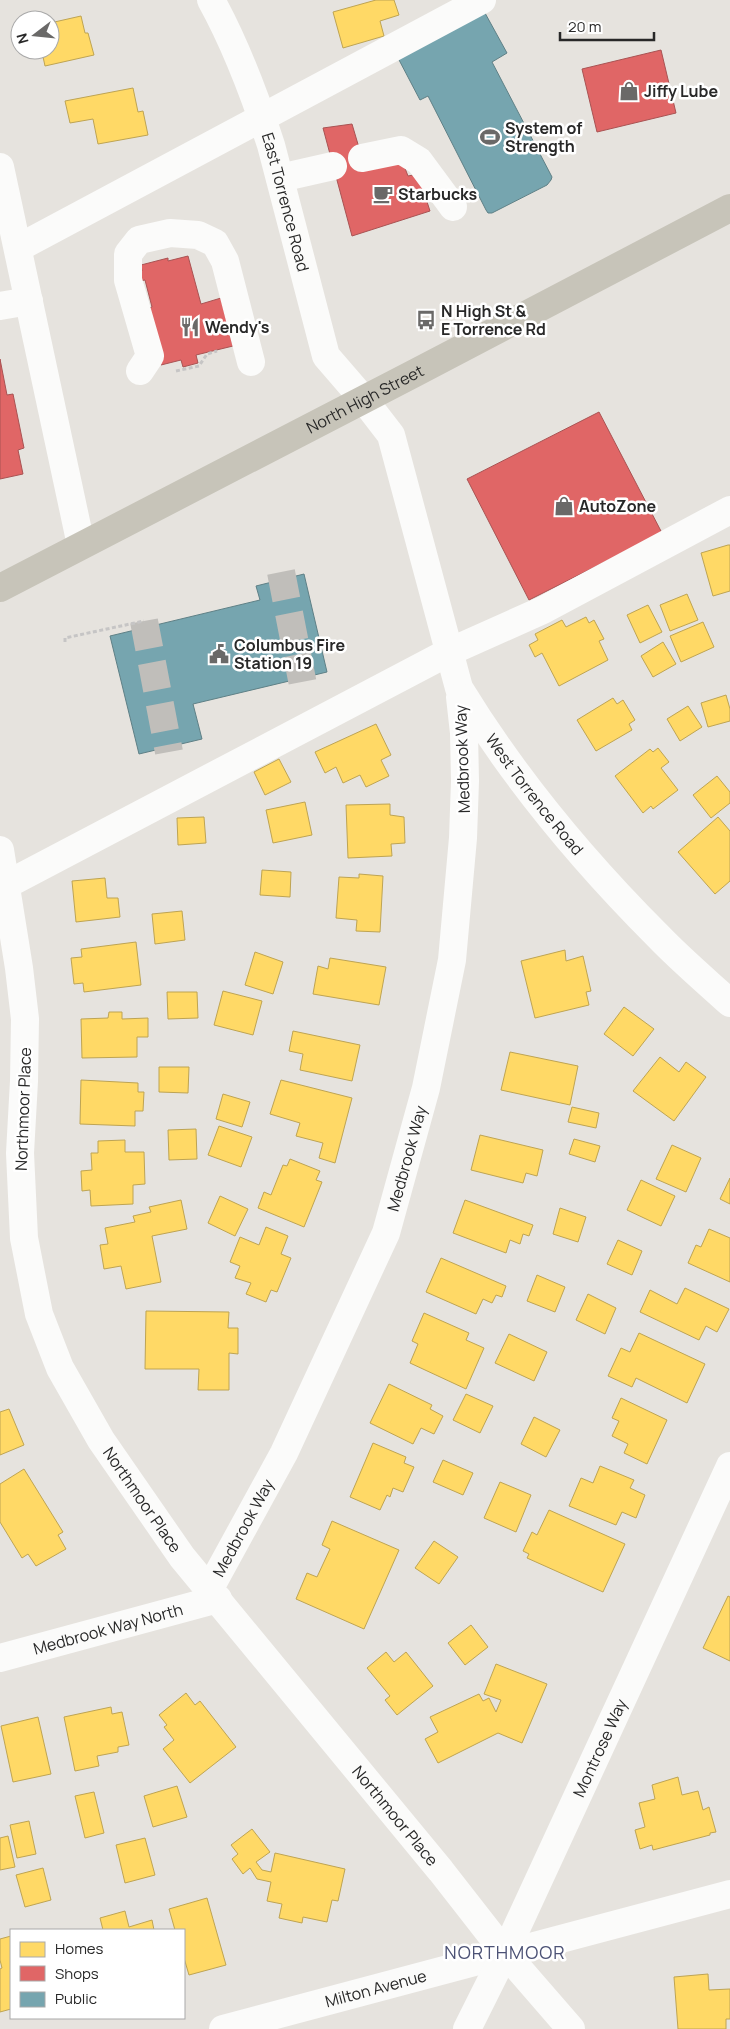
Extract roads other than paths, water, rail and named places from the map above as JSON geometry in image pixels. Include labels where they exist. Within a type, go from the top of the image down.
[{"type":"main road","name":"North High Street","points":[[0,588],[730,208]]},
{"type":"street","name":"East Torrence Road","points":[[211,0],[222,20],[262,117],[280,178],[326,356],[364,400]]},
{"type":"street","points":[[18,248],[482,0]]},
{"type":"street","points":[[362,158],[401,150],[420,161],[453,207]]},
{"type":"street","points":[[0,166],[81,545]]},
{"type":"street","points":[[280,178],[333,166]]},
{"type":"street","points":[[140,370],[150,356],[128,280],[128,254],[139,240],[170,233],[198,234],[216,243],[225,260],[251,362]]},
{"type":"street","points":[[0,306],[29,301]]},
{"type":"street","name":"West Torrence Road","points":[[364,400],[391,435],[459,688],[482,726],[582,854],[658,936],[730,1004]]},
{"type":"street","points":[[3,887],[450,652],[543,610],[730,510]]},
{"type":"street","name":"Medbrook Way","points":[[213,1595],[284,1453],[386,1233],[426,1088],[452,960],[464,838],[466,781],[464,733],[459,688]]},
{"type":"street","name":"Northmoor Place","points":[[0,850],[3,887],[19,968],[25,1019],[20,1153],[24,1238],[39,1314],[60,1368],[101,1440],[182,1557],[441,1871],[504,1953],[571,2029]]},
{"type":"street","name":"Montrose Way","points":[[467,2029],[730,1466]]},
{"type":"street","name":"Medbrook Way North","points":[[0,1658],[213,1595]]},
{"type":"street","name":"Milton Avenue","points":[[223,2029],[730,1894]]},
{"type":"tunnel","points":[[281,572],[304,690]]},
{"type":"tunnel","points":[[144,621],[169,752]]},
{"type":"place","name":"Jiffy Lube","points":[[629,91]]},
{"type":"place","name":"System of Strength","points":[[490,137]]},
{"type":"place","name":"Starbucks","points":[[383,194]]},
{"type":"place","name":"N High St & E Torrence Rd","points":[[426,320]]},
{"type":"place","name":"Wendy's","points":[[190,327]]},
{"type":"place","name":"AutoZone","points":[[564,506]]},
{"type":"place","name":"Columbus Fire Station 19","points":[[219,654]]},
{"type":"district","name":"NORTHMOOR","points":[[505,1953]]}]
